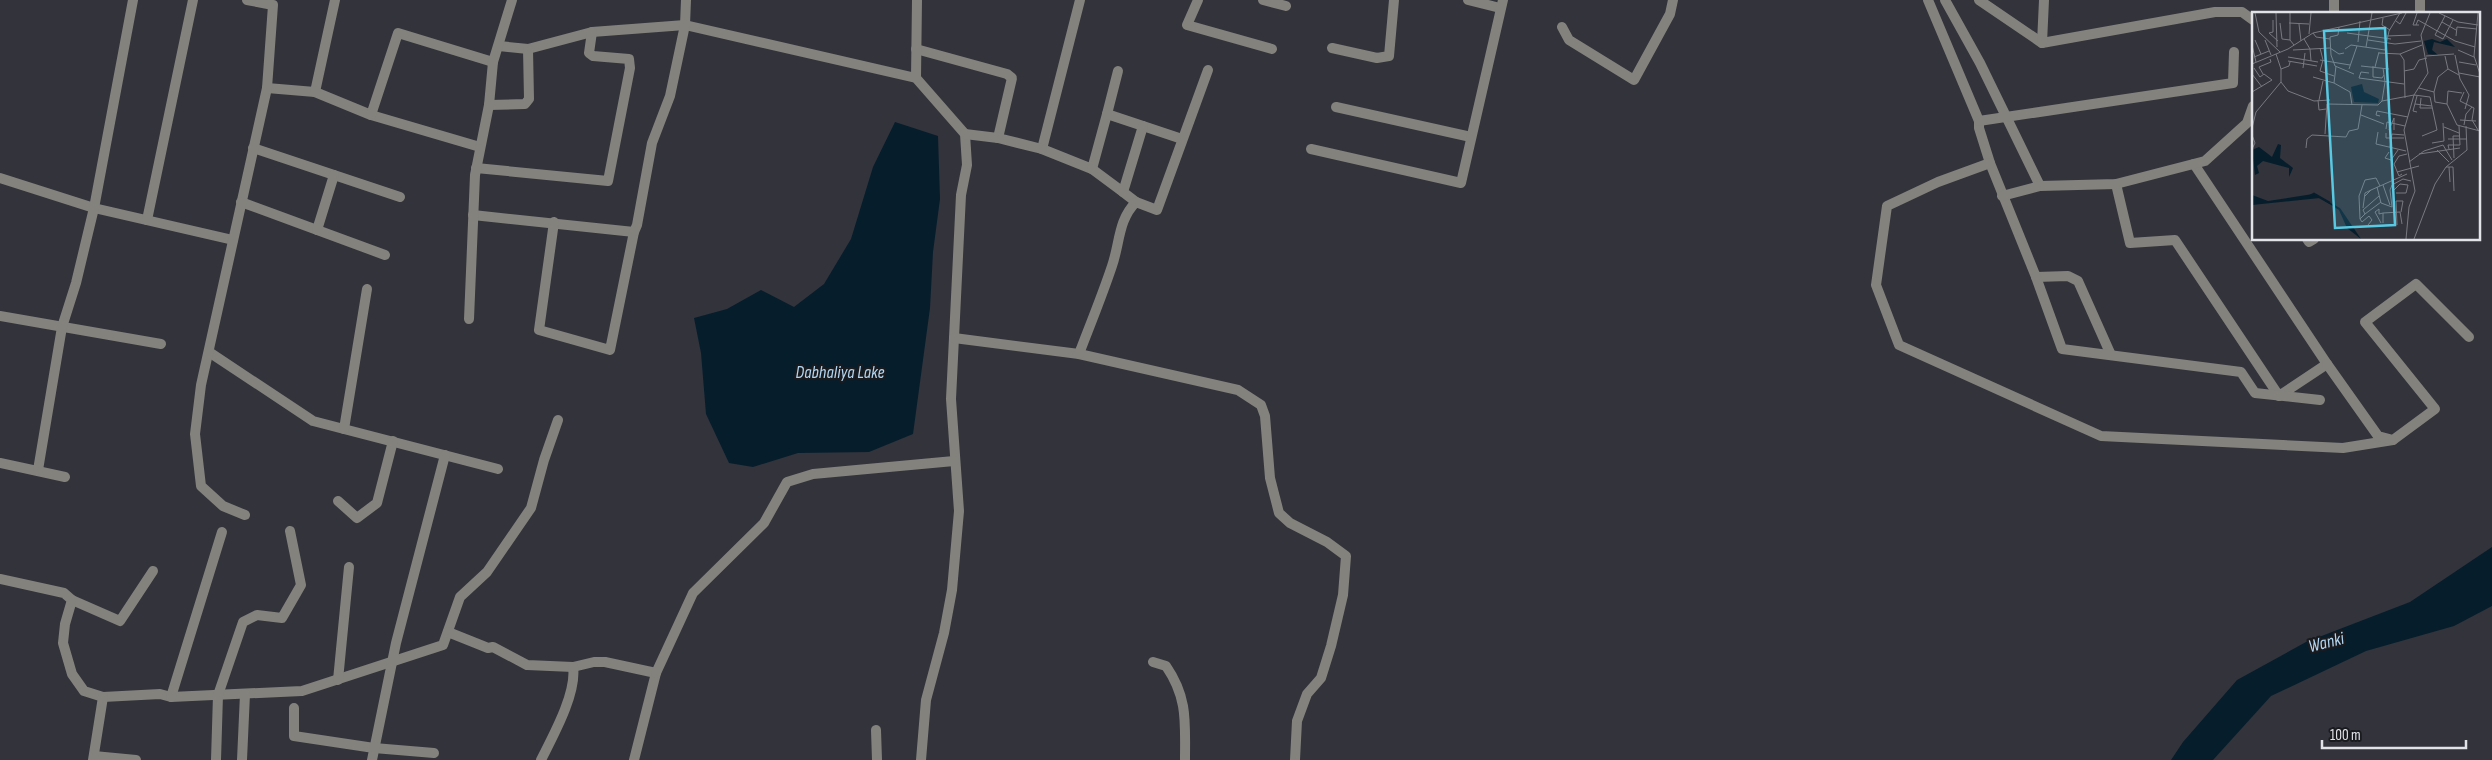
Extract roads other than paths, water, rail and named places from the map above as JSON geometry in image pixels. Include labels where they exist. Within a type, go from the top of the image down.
[{"type":"street","points":[[38,470],[62,327],[76,283],[94,208],[133,0]]},
{"type":"street","points":[[147,220],[193,0]]},
{"type":"street","points":[[245,514],[223,506],[200,486],[195,434],[209,352],[266,88],[273,5],[247,0]]},
{"type":"street","points":[[315,92],[336,0]]},
{"type":"street","points":[[469,319],[476,168],[489,104],[492,62],[499,46],[501,29],[512,0]]},
{"type":"street","points":[[554,222],[539,330],[610,350],[634,232],[637,226],[652,143],[670,96],[685,25],[686,0]]},
{"type":"street","points":[[916,78],[917,0]]},
{"type":"street","points":[[1042,149],[1080,0]]},
{"type":"street","points":[[1198,0],[1187,25],[1272,49]]},
{"type":"street","points":[[1263,0],[1286,6]]},
{"type":"street","points":[[1332,48],[1377,58],[1389,56],[1394,0]]},
{"type":"street","points":[[1311,149],[1461,184],[1502,4],[1468,0]]},
{"type":"street","points":[[1562,27],[1569,40],[1634,80],[1670,14],[1673,0]]},
{"type":"street","points":[[1928,0],[1979,121],[1979,128],[2002,196],[2036,277],[2062,349],[2241,372],[2255,393],[2320,400]]},
{"type":"street","points":[[1944,0],[1980,63],[2040,186]]},
{"type":"street","points":[[1979,0],[2042,43],[2215,12],[2242,12],[2252,19]]},
{"type":"street","points":[[2042,43],[2044,0]]},
{"type":"street","points":[[499,46],[528,49],[592,32],[685,25],[916,78],[965,134],[967,165],[961,195],[951,399],[959,511],[952,590],[944,633],[926,700],[921,760]]},
{"type":"street","points":[[476,168],[608,181],[630,68],[629,59],[593,56],[589,53],[592,32]]},
{"type":"street","points":[[371,115],[398,33],[492,62]]},
{"type":"street","points":[[916,48],[1007,74],[1012,78],[998,138]]},
{"type":"street","points":[[489,104],[526,104],[529,98],[528,49]]},
{"type":"street","points":[[1979,121],[2233,83],[2234,52]]},
{"type":"street","points":[[965,134],[998,138],[1042,149],[1092,169],[1136,202],[1157,210],[1208,70]]},
{"type":"street","points":[[1092,169],[1118,71]]},
{"type":"street","points":[[266,88],[315,92],[371,115],[480,146]]},
{"type":"street","points":[[1336,107],[1471,136]]},
{"type":"street","points":[[2002,196],[2040,186],[2116,184],[2205,161],[2247,123],[2252,109]]},
{"type":"street","points":[[1106,114],[1182,139]]},
{"type":"street","points":[[1124,192],[1142,126]]},
{"type":"street","points":[[253,148],[400,197]]},
{"type":"street","points":[[1990,163],[1938,182],[1887,206],[1876,285],[1899,345],[2101,436],[2343,448],[2394,440],[2435,409],[2365,322],[2416,284],[2469,337]]},
{"type":"street","points":[[2194,164],[2327,364],[2378,436],[2394,440]]},
{"type":"street","points":[[317,230],[334,175]]},
{"type":"street","points":[[0,178],[94,208],[233,240]]},
{"type":"street","points":[[2116,184],[2130,243],[2175,240],[2279,396]]},
{"type":"street","points":[[242,202],[385,255]]},
{"type":"street","points":[[1079,354],[1113,264],[1120,228],[1129,209],[1136,202]]},
{"type":"street","points":[[473,215],[554,222],[634,232]]},
{"type":"street","points":[[2036,277],[2068,276],[2078,281],[2111,355]]},
{"type":"street","points":[[344,429],[367,289]]},
{"type":"street","points":[[0,316],[161,344]]},
{"type":"street","points":[[954,338],[1079,354],[1238,390],[1261,404],[1265,416],[1270,478],[1279,513],[1290,523],[1327,542],[1346,556],[1343,595],[1331,646],[1321,678],[1307,694],[1297,721],[1295,760]]},
{"type":"street","points":[[209,352],[313,421],[498,469]]},
{"type":"street","points":[[2279,396],[2327,364]]},
{"type":"street","points":[[72,600],[65,624],[63,643],[72,674],[84,691],[102,697],[160,694],[171,697],[302,691],[444,645],[460,597],[487,572],[531,508],[544,460],[558,420]]},
{"type":"street","points":[[338,500],[357,518],[377,502],[392,441]]},
{"type":"street","points":[[372,760],[394,661],[396,642],[445,455]]},
{"type":"street","points":[[634,760],[656,673],[693,593],[764,522],[787,482],[813,474],[954,461]]},
{"type":"street","points":[[0,463],[64,477]]},
{"type":"street","points":[[216,760],[218,695],[243,622],[257,615],[282,618],[301,585],[290,531]]},
{"type":"street","points":[[171,697],[222,532]]},
{"type":"street","points":[[338,680],[350,567]]},
{"type":"street","points":[[0,579],[64,593],[72,600],[120,620],[153,571]]},
{"type":"street","points":[[448,632],[488,648],[493,647],[527,665],[573,667],[594,662],[605,662],[656,673]]},
{"type":"street","points":[[1153,662],[1166,666],[1178,682],[1185,711],[1185,760]]},
{"type":"street","points":[[541,760],[555,733],[574,678],[573,667]]},
{"type":"street","points":[[242,760],[246,694]]},
{"type":"street","points":[[102,697],[93,758],[136,760]]},
{"type":"street","points":[[294,708],[294,736],[374,748],[434,753]]},
{"type":"street","points":[[876,730],[877,760]]},
{"type":"water","name":"Dabhaliya Lake","points":[[895,122],[938,136],[940,199],[933,252],[930,308],[913,434],[869,452],[798,453],[753,467],[729,463],[706,414],[701,353],[694,318],[727,309],[761,290],[794,307],[824,284],[851,239],[873,167]]},
{"type":"water","name":"Wanki","points":[[2492,547],[2492,606],[2454,626],[2366,651],[2271,696],[2213,760],[2171,760],[2183,742],[2237,680],[2306,642],[2410,602]]}]
